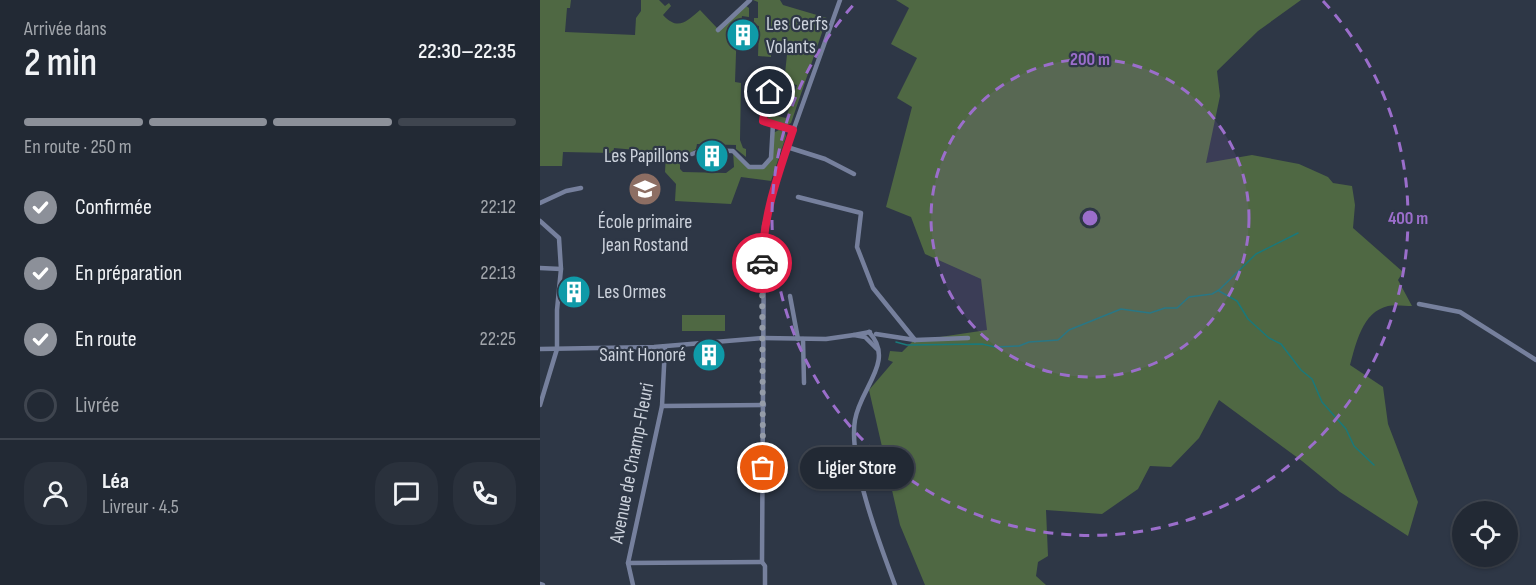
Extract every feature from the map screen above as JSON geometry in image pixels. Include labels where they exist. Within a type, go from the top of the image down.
[{"type":"street","points":[[718,30],[750,0]]},
{"type":"street","points":[[765,585],[765,566],[762,562],[764,226],[793,130],[840,0]]},
{"type":"street","points":[[769,105],[770,92],[786,92],[789,96],[784,105],[769,105],[765,105],[763,121],[793,130]]},
{"type":"street","points":[[692,154],[702,150],[734,151],[749,167],[759,169],[766,166],[771,158],[773,124]]},
{"type":"street","points":[[788,147],[825,159],[854,174]]},
{"type":"street","points":[[540,203],[581,188]]},
{"type":"street","points":[[798,196],[861,213],[857,247],[873,288],[915,340]]},
{"type":"street","points":[[540,221],[559,238],[561,269],[557,310],[557,349],[540,405]]},
{"type":"street","points":[[540,268],[561,269]]},
{"type":"street","points":[[790,296],[801,339],[804,383]]},
{"type":"street","points":[[1419,304],[1460,312],[1536,360]]},
{"type":"street","points":[[540,349],[665,347],[763,338],[801,339],[854,334],[915,340],[968,338]]},
{"type":"street","points":[[854,334],[865,338],[876,347],[880,360]]},
{"type":"street","points":[[865,338],[872,334]]},
{"type":"street","points":[[872,334],[880,349],[880,360],[861,396],[854,421],[855,455],[895,585]]},
{"type":"street","name":"Avenue de Champ-Fleuri","points":[[633,585],[629,576],[628,563],[662,406],[665,347]]},
{"type":"street","points":[[662,406],[764,405]]},
{"type":"street","points":[[628,563],[762,562]]},
{"type":"green space","points":[[540,0],[571,0],[570,8],[567,8],[565,32],[635,35],[636,18],[641,11],[641,0],[659,0],[665,6],[669,3],[671,6],[663,15],[678,24],[700,10],[718,29],[745,5],[749,8],[749,17],[742,16],[741,25],[737,25],[735,82],[741,83],[740,140],[743,148],[746,149],[746,157],[736,149],[736,145],[697,144],[696,149],[689,154],[680,154],[680,169],[683,172],[726,173],[734,167],[733,151],[754,168],[768,163],[773,133],[779,130],[785,132],[786,136],[771,181],[741,177],[731,204],[675,201],[676,184],[665,172],[666,154],[669,153],[614,148],[613,153],[563,152],[562,166],[540,166]]},
{"type":"green space","points":[[753,0],[780,0],[783,5],[827,18],[791,123],[787,125],[767,120],[769,114],[786,118],[797,85],[784,83],[788,45],[783,41],[775,42],[771,49],[771,57],[758,56],[759,26],[754,25],[754,18],[758,18],[758,2]]},
{"type":"green space","points":[[896,0],[1301,0],[1258,31],[1217,71],[1220,96],[1206,163],[1252,155],[1299,164],[1328,177],[1333,183],[1352,186],[1355,205],[1353,228],[1403,272],[1398,280],[1412,306],[1388,306],[1372,315],[1362,330],[1350,365],[1383,387],[1388,424],[1418,502],[1408,536],[1340,492],[1219,400],[1199,438],[1171,467],[1150,466],[1138,489],[1102,514],[1046,510],[1048,556],[1038,562],[1036,576],[1046,585],[925,585],[900,525],[869,390],[893,362],[888,360],[890,351],[902,352],[913,341],[987,330],[981,279],[925,254],[911,217],[886,207],[912,107],[897,98],[917,58],[891,44],[909,8]]},
{"type":"green space","points":[[682,315],[725,315],[725,331],[682,331]]},
{"type":"waterway","points":[[896,342],[907,345],[1019,346],[1029,342],[1058,340],[1069,330],[1121,309],[1150,313],[1165,308],[1177,308],[1189,297],[1212,294],[1219,290],[1256,254],[1298,233]]},
{"type":"waterway","points":[[1219,291],[1237,301],[1248,319],[1269,338],[1281,344],[1301,370],[1312,379],[1322,402],[1346,429],[1354,446],[1374,465]]},
{"type":"way so far","points":[[762,263],[763,468]]},
{"type":"place","name":"Les Cerfs Volants","points":[[743,35]]},
{"type":"place","name":"Les Papillons","points":[[712,156]]},
{"type":"place","name":"École primaire Jean Rostand","points":[[645,189]]},
{"type":"place","name":"Les Ormes","points":[[574,292]]},
{"type":"place","name":"Saint Honoré","points":[[709,355]]},
{"type":"place","name":"Ligier Store","points":[[763,468]]},
{"type":"route","points":[[762,263],[764,226],[793,130],[763,121],[765,105],[769,105],[770,92]]}]
